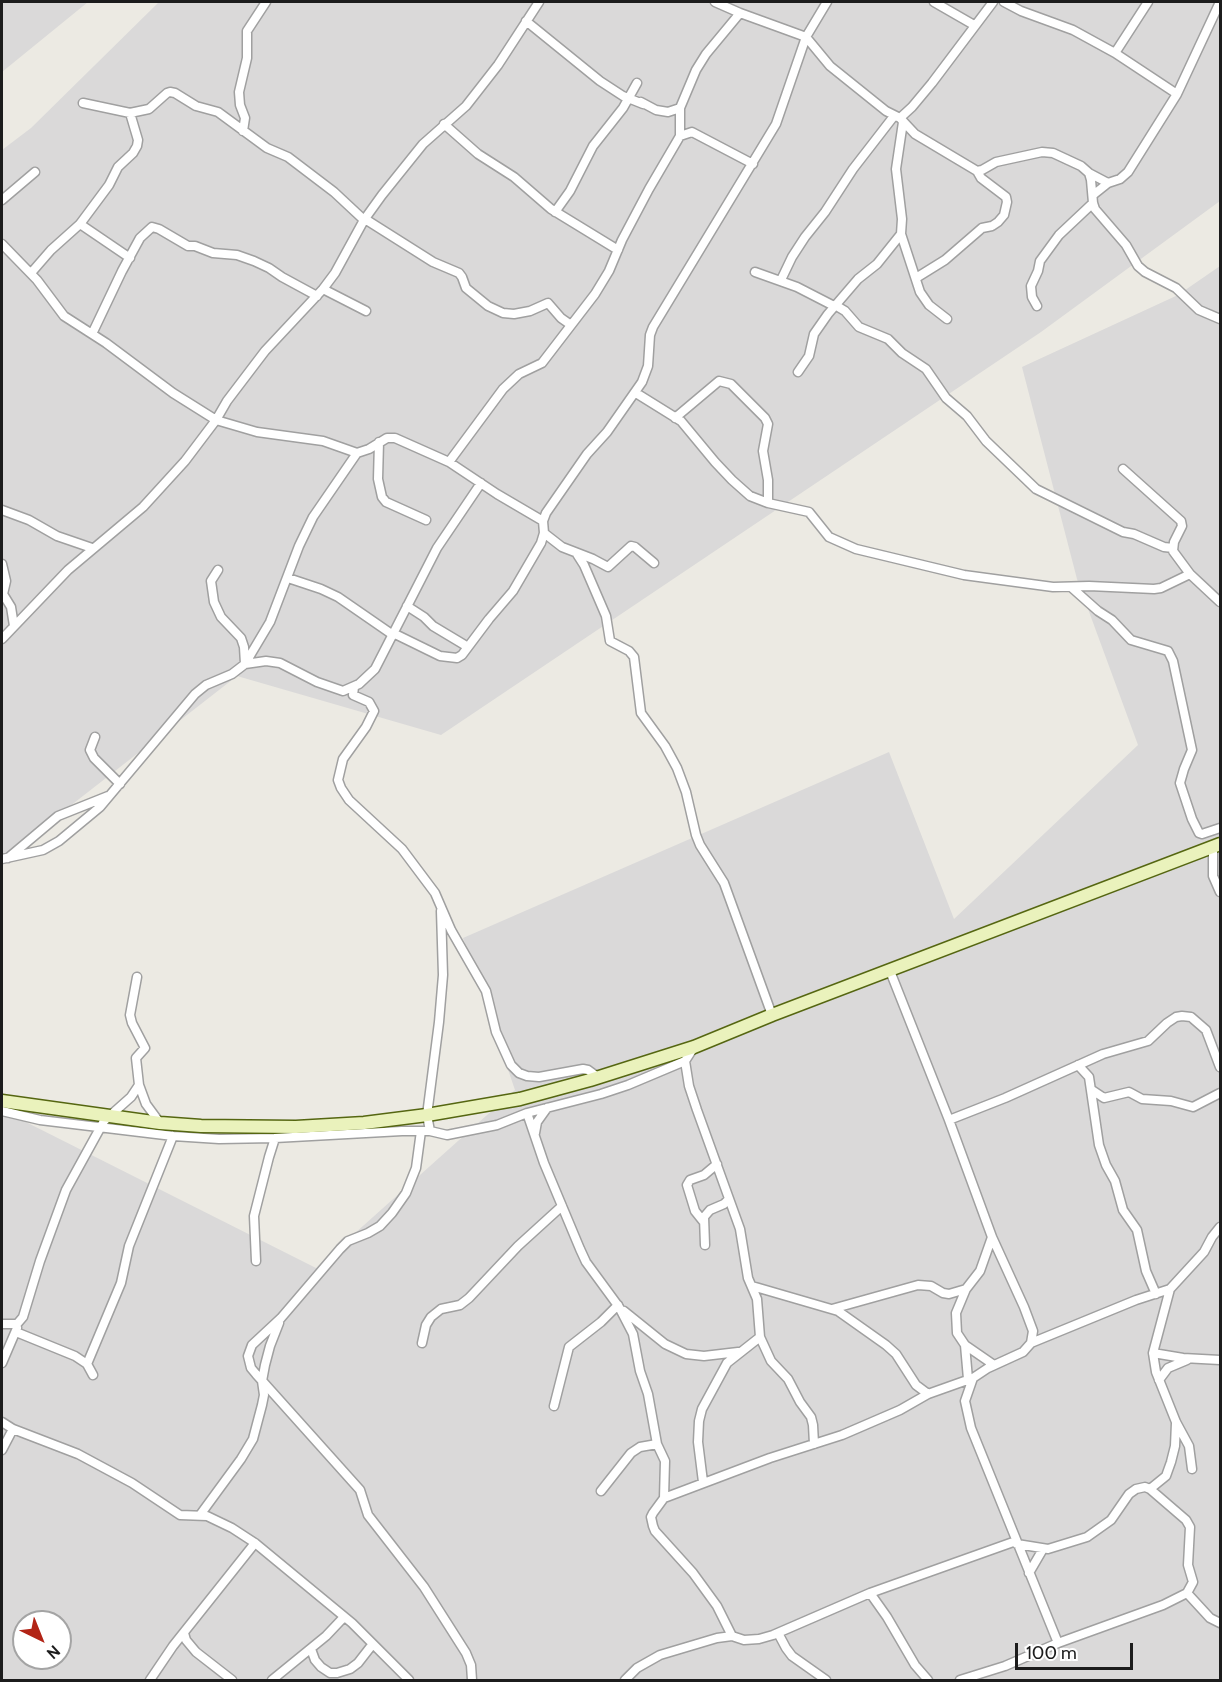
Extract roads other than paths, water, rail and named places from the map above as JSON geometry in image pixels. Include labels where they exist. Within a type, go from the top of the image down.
[{"type":"main road","points":[[2,1101],[105,1122],[296,1127],[363,1123],[520,1099],[599,1078],[694,1047],[772,1015],[1217,846]]},
{"type":"street","points":[[243,131],[245,118],[240,105],[239,92],[247,58],[247,31],[266,2]]},
{"type":"street","points":[[2,639],[92,548],[143,507],[185,461],[265,351],[320,292],[365,219],[410,159],[473,98],[498,65],[539,2]]},
{"type":"street","points":[[715,2],[806,37],[830,66],[899,118],[922,140],[976,171],[981,178],[1006,197],[1004,215],[998,222],[982,228],[945,260],[916,278]]},
{"type":"street","points":[[288,578],[338,597],[393,634],[440,656],[457,658],[468,647],[513,591],[533,560],[544,533],[543,520],[555,500],[587,454],[636,393],[646,374],[653,327],[776,123],[806,37],[827,2]]},
{"type":"street","points":[[934,2],[974,25]]},
{"type":"street","points":[[781,280],[792,257],[853,169],[899,118],[912,107],[993,2]]},
{"type":"street","points":[[1004,2],[1021,11],[1073,30],[1115,52],[1177,94]]},
{"type":"street","points":[[1115,52],[1148,2]]},
{"type":"street","points":[[1037,306],[1030,293],[1040,261],[1059,235],[1108,183],[1120,179],[1128,172],[1177,94],[1220,2]]},
{"type":"street","points":[[449,462],[503,389],[519,374],[542,363],[595,294],[609,271],[649,189],[680,136],[680,108],[696,70],[705,54],[740,13]]},
{"type":"street","points":[[526,21],[600,81],[628,98],[656,110],[668,112],[680,108]]},
{"type":"street","points":[[555,212],[570,191],[593,146],[628,98],[641,74]]},
{"type":"street","points":[[637,83],[637,96],[643,104]]},
{"type":"street","points":[[83,103],[130,113],[149,109],[170,92],[196,106],[218,112],[273,152],[288,157],[305,169],[365,219],[433,262],[459,273],[466,288],[488,306],[503,314],[514,314],[530,311],[548,303],[561,318],[571,325]]},
{"type":"street","points":[[31,273],[51,250],[80,224],[109,185],[118,167],[133,153],[138,140],[130,113]]},
{"type":"street","points":[[899,118],[896,170],[902,219],[901,234],[920,292],[929,305],[947,319]]},
{"type":"street","points":[[444,124],[478,154],[514,177],[555,212],[618,250]]},
{"type":"street","points":[[680,136],[692,132],[753,164]]},
{"type":"street","points":[[976,171],[996,162],[1042,152],[1053,153],[1108,183]]},
{"type":"street","points":[[2,200],[35,172]]},
{"type":"street","points":[[1089,173],[1093,199],[1100,215],[1126,245],[1138,266],[1176,288],[1199,310],[1221,319]]},
{"type":"street","points":[[80,224],[130,258]]},
{"type":"street","points":[[92,334],[144,233],[155,227],[188,246],[195,246],[213,253],[237,255],[262,264],[366,311]]},
{"type":"street","points":[[798,372],[809,356],[810,342],[814,334],[835,305],[858,279],[877,264],[901,234]]},
{"type":"street","points":[[2,244],[31,273],[64,316],[129,359],[173,393],[216,420],[257,432],[323,441],[357,453]]},
{"type":"street","points":[[755,272],[781,280],[835,305],[859,327],[888,339],[902,353],[926,369],[946,398],[967,416],[986,441],[1036,489],[1123,532],[1173,548]]},
{"type":"street","points":[[675,418],[719,381],[731,384],[765,418],[768,424],[763,450],[768,480],[768,503]]},
{"type":"street","points":[[636,393],[689,429],[701,446],[750,496],[768,503],[809,512],[829,537],[856,549],[964,575],[1009,582],[1071,587],[1154,589],[1190,574]]},
{"type":"street","points":[[4,859],[51,846],[100,807],[195,694],[206,685],[232,674],[245,664],[270,622],[299,546],[314,517],[357,453],[379,442],[395,438],[449,462],[543,520]]},
{"type":"street","points":[[379,442],[378,479],[382,497],[386,502],[426,520]]},
{"type":"street","points":[[1123,469],[1181,521],[1182,526],[1173,548],[1180,563],[1220,602]]},
{"type":"street","points":[[245,664],[266,661],[280,663],[339,691],[354,687],[375,669],[437,548],[482,483]]},
{"type":"street","points":[[2,510],[29,520],[57,536],[92,548]]},
{"type":"street","points":[[544,533],[552,541],[608,567],[629,547],[633,546],[654,563]]},
{"type":"street","points":[[577,554],[606,616],[610,641],[629,651],[634,657],[640,713],[665,746],[677,768],[686,792],[696,835],[724,883],[772,1015]]},
{"type":"street","points":[[2,564],[6,581],[3,594],[11,607],[14,626]]},
{"type":"street","points":[[218,570],[211,581],[214,602],[221,617],[241,638],[245,664]]},
{"type":"street","points":[[1071,587],[1112,620],[1127,637],[1138,643],[1168,651],[1173,661],[1192,750],[1180,783],[1199,833],[1203,834],[1221,828]]},
{"type":"street","points":[[408,606],[433,626],[468,647]]},
{"type":"street","points":[[354,687],[353,695],[369,702],[374,711],[366,728],[343,759],[338,780],[341,789],[379,829],[395,841],[435,893],[454,936],[486,991],[496,1032],[511,1065],[519,1073],[527,1076],[539,1077],[583,1069],[599,1078]]},
{"type":"street","points":[[95,737],[90,750],[94,758],[120,784]]},
{"type":"street","points":[[4,859],[58,816],[113,793]]},
{"type":"street","points":[[1217,846],[1213,876],[1221,892]]},
{"type":"street","points":[[441,907],[443,975],[439,1022],[425,1131],[416,1168],[406,1193],[380,1226],[348,1241],[340,1249],[281,1318],[248,1351],[248,1360],[251,1368],[262,1381],[360,1490],[368,1515],[423,1587],[466,1653],[471,1665],[472,1680]]},
{"type":"street","points":[[890,971],[992,1237],[1024,1306],[1033,1331],[1031,1343]]},
{"type":"street","points":[[137,977],[130,1015],[145,1048],[136,1058],[139,1085],[146,1104],[160,1123]]},
{"type":"street","points":[[949,1120],[1103,1054],[1148,1041],[1167,1023],[1182,1016],[1191,1017],[1200,1022],[1206,1030],[1220,1066],[1220,1077]]},
{"type":"street","points":[[2,1112],[40,1120],[105,1122],[173,1136],[219,1139],[402,1131],[425,1131],[447,1135],[497,1125],[527,1113],[628,1085],[685,1061],[694,1047]]},
{"type":"street","points":[[685,1061],[689,1086],[740,1229],[748,1278],[757,1299],[760,1337],[771,1361],[788,1378],[800,1402],[811,1417],[814,1444]]},
{"type":"street","points":[[1078,1065],[1089,1077],[1099,1145],[1115,1181],[1123,1210],[1137,1230],[1146,1271],[1156,1294]]},
{"type":"street","points":[[2,1363],[20,1322],[66,1190],[105,1122],[131,1097],[139,1085]]},
{"type":"street","points":[[1092,1090],[1104,1098],[1129,1092],[1142,1099],[1171,1101],[1193,1107],[1221,1093]]},
{"type":"street","points":[[535,1134],[537,1122],[548,1108]]},
{"type":"street","points":[[527,1113],[544,1163],[586,1262],[619,1306],[634,1340],[640,1371],[648,1394],[657,1444],[665,1458],[664,1498],[651,1517],[655,1531],[693,1572],[717,1606],[732,1636]]},
{"type":"street","points":[[87,1364],[121,1283],[129,1246],[173,1136]]},
{"type":"street","points":[[255,1261],[254,1216],[268,1157],[276,1138]]},
{"type":"street","points":[[703,1221],[695,1211],[687,1185],[690,1180],[704,1175],[717,1164]]},
{"type":"street","points":[[705,1245],[703,1221],[707,1213],[729,1199]]},
{"type":"street","points":[[422,1343],[431,1317],[441,1309],[460,1305],[470,1298],[525,1240],[562,1206]]},
{"type":"street","points":[[1192,1469],[1189,1446],[1176,1422],[1160,1380],[1153,1353],[1170,1289],[1204,1252],[1212,1236],[1221,1227]]},
{"type":"street","points":[[992,1237],[980,1271],[966,1289],[955,1320],[957,1333],[965,1345],[994,1365]]},
{"type":"street","points":[[832,1309],[918,1285],[931,1286],[950,1294],[966,1289]]},
{"type":"street","points":[[752,1286],[838,1311],[896,1354],[916,1384],[928,1394]]},
{"type":"street","points":[[664,1498],[703,1482],[842,1436],[900,1410],[928,1394],[971,1379],[994,1365],[1023,1353],[1031,1343],[1136,1300],[1170,1289]]},
{"type":"street","points":[[619,1306],[665,1344],[678,1351],[696,1356],[739,1352]]},
{"type":"street","points":[[554,1406],[569,1347],[619,1306]]},
{"type":"street","points":[[200,1515],[253,1439],[260,1417],[264,1395],[262,1381],[270,1346],[281,1318]]},
{"type":"street","points":[[2,1324],[12,1325],[20,1322]]},
{"type":"street","points":[[16,1332],[75,1356],[87,1364],[93,1374]]},
{"type":"street","points":[[703,1482],[698,1442],[701,1415],[727,1363],[760,1337]]},
{"type":"street","points":[[965,1345],[971,1379],[965,1401],[971,1428],[1058,1643]]},
{"type":"street","points":[[1153,1353],[1190,1359],[1221,1360]]},
{"type":"street","points":[[1160,1380],[1168,1368],[1190,1359]]},
{"type":"street","points":[[2,1422],[13,1429],[78,1454],[132,1483],[180,1515],[188,1517],[200,1515],[213,1518],[255,1543],[344,1617],[409,1680]]},
{"type":"street","points":[[1150,1489],[1166,1476],[1172,1462],[1176,1422]]},
{"type":"street","points":[[2,1450],[13,1429]]},
{"type":"street","points":[[601,1491],[631,1453],[640,1447],[657,1444]]},
{"type":"street","points":[[625,1680],[650,1659],[698,1643],[732,1636],[744,1640],[759,1639],[778,1633],[870,1593],[1017,1543],[1043,1549],[1087,1537],[1111,1520],[1136,1489],[1145,1487],[1150,1489],[1186,1520],[1190,1527],[1188,1565],[1193,1582],[1187,1593],[1163,1605],[1058,1643],[1005,1666],[960,1680]]},
{"type":"street","points":[[150,1680],[255,1543]]},
{"type":"street","points":[[1029,1573],[1043,1549]]},
{"type":"street","points":[[870,1593],[915,1665],[928,1680]]},
{"type":"street","points":[[1187,1593],[1210,1618],[1221,1623]]},
{"type":"street","points":[[272,1680],[311,1649],[344,1617]]},
{"type":"street","points":[[184,1633],[186,1640],[196,1652],[232,1680]]},
{"type":"street","points":[[778,1633],[792,1656],[826,1680]]},
{"type":"street","points":[[311,1649],[315,1660],[321,1667],[330,1673],[338,1673],[358,1663],[372,1645]]}]
